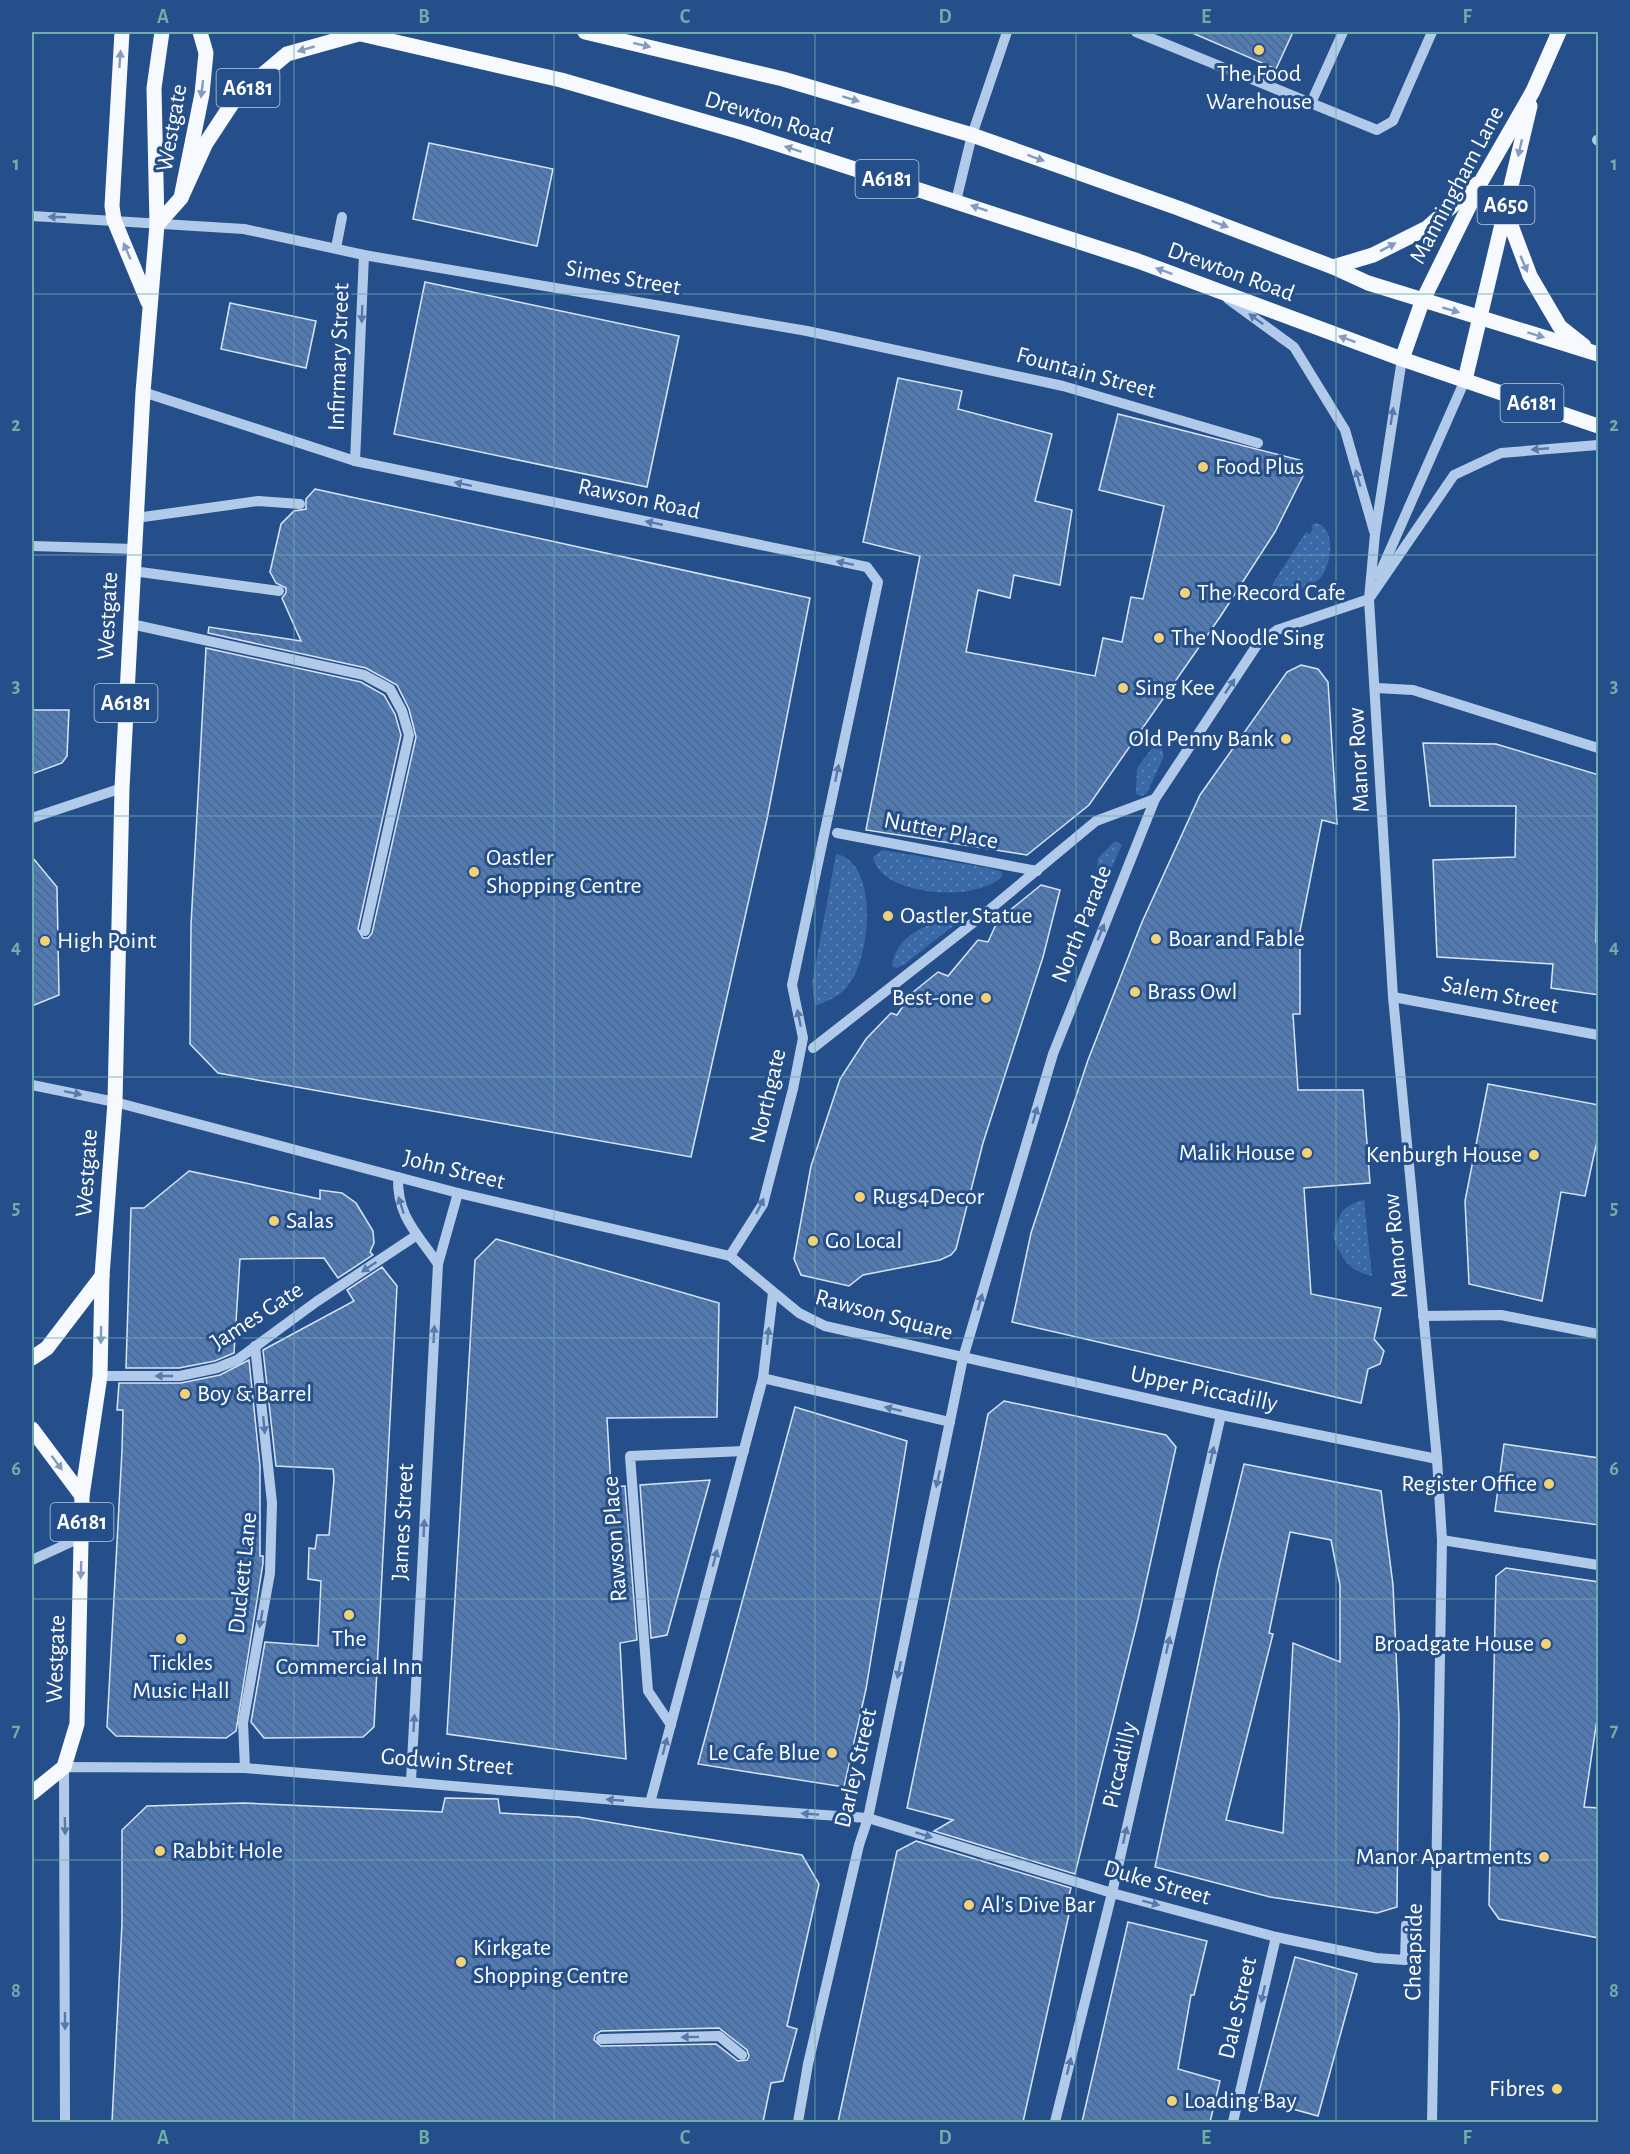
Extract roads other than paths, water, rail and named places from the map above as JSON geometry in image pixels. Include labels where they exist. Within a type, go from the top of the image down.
[{"type":"main road","points":[[122,32],[112,206],[114,220],[149,305]]},
{"type":"main road","name":"Westgate","points":[[64,1767],[77,1724],[82,1496],[100,1376],[102,1276],[115,1102],[122,788],[143,392],[157,225],[154,88],[162,32]]},
{"type":"main road","name":"Westgate","points":[[157,225],[182,198],[203,84],[206,53],[200,32]]},
{"type":"main road","name":"A6181","points":[[182,198],[206,143],[237,96],[287,54],[357,32]]},
{"type":"main road","name":"Drewton Road","points":[[357,32],[561,80],[744,133],[1138,261],[1401,359]]},
{"type":"main road","name":"Drewton Road","points":[[585,32],[783,79],[972,135],[1333,267],[1368,283],[1422,302],[1594,352]]},
{"type":"main road","name":"Manningham Lane","points":[[1422,302],[1482,180],[1533,91],[1559,32]]},
{"type":"main road","name":"Manningham Lane","points":[[1480,318],[1533,91]]},
{"type":"main road","points":[[1333,267],[1373,255],[1427,228],[1482,180]]},
{"type":"main road","points":[[1505,209],[1522,261],[1560,327],[1594,352]]},
{"type":"main road","name":"A650","points":[[1401,359],[1422,302]]},
{"type":"main road","name":"A650","points":[[1465,380],[1480,318]]},
{"type":"main road","name":"A6181","points":[[1401,359],[1599,426]]},
{"type":"main road","points":[[32,1358],[47,1348],[102,1276]]},
{"type":"main road","name":"A6181","points":[[32,1429],[82,1496]]},
{"type":"main road","points":[[32,1793],[64,1767]]},
{"type":"street","points":[[956,201],[972,135],[1007,32]]},
{"type":"street","points":[[1136,32],[1377,130],[1393,121],[1432,32]]},
{"type":"street","points":[[1311,103],[1343,32]]},
{"type":"street","name":"Simes Street","points":[[32,216],[244,230],[364,255],[807,331],[902,351]]},
{"type":"street","points":[[336,248],[342,217]]},
{"type":"street","name":"Infirmary Street","points":[[356,461],[364,255]]},
{"type":"street","name":"Manor Row","points":[[1216,290],[1294,347],[1345,430],[1375,534]]},
{"type":"street","name":"Fountain Street","points":[[902,351],[1064,386],[1258,442]]},
{"type":"street","name":"Manor Row","points":[[1401,359],[1375,534],[1369,599],[1393,997],[1437,1459],[1442,1540],[1438,1781]]},
{"type":"street","name":"Manor Row","points":[[1369,599],[1465,380]]},
{"type":"street","name":"Rawson Road","points":[[143,392],[356,461],[867,567],[878,582],[825,830]]},
{"type":"street","points":[[1369,599],[1454,475],[1501,453],[1599,445]]},
{"type":"street","points":[[136,518],[258,501],[300,504]]},
{"type":"street","points":[[32,546],[135,549]]},
{"type":"street","points":[[134,571],[279,591]]},
{"type":"street","name":"North Parade","points":[[963,1358],[1053,1054],[1155,799],[1257,645],[1278,630],[1369,599]]},
{"type":"street","points":[[131,624],[364,675],[390,689],[402,711],[409,735],[365,931]]},
{"type":"street","points":[[1376,688],[1413,690],[1599,748]]},
{"type":"street","points":[[32,818],[122,788]]},
{"type":"street","name":"Northgate","points":[[813,1048],[1037,871],[1096,821],[1155,799]]},
{"type":"street","name":"Northgate","points":[[730,1256],[763,1204],[793,1089],[803,1038],[792,985],[825,830]]},
{"type":"street","name":"Nutter Place","points":[[837,833],[1037,871]]},
{"type":"street","name":"Salem Street","points":[[1393,997],[1599,1035]]},
{"type":"street","name":"John Street","points":[[32,1085],[115,1102],[458,1193],[730,1256],[773,1293]]},
{"type":"street","points":[[398,1177],[397,1199],[404,1216],[438,1264]]},
{"type":"street","name":"James Street","points":[[411,1782],[438,1264],[458,1193]]},
{"type":"street","name":"James Gate","points":[[100,1376],[180,1376],[217,1368],[237,1360],[417,1235]]},
{"type":"street","points":[[650,1803],[763,1378],[773,1293]]},
{"type":"street","name":"Rawson Square","points":[[773,1293],[799,1313],[825,1326],[963,1358],[950,1422]]},
{"type":"street","points":[[1423,1316],[1502,1315],[1599,1334]]},
{"type":"street","name":"Duckett Lane","points":[[245,1768],[243,1723],[270,1573],[272,1503],[255,1346]]},
{"type":"street","name":"Upper Piccadilly","points":[[963,1358],[1221,1415],[1437,1459]]},
{"type":"street","points":[[763,1378],[950,1422]]},
{"type":"street","name":"Piccadilly","points":[[1055,2122],[1112,1893],[1221,1415]]},
{"type":"street","name":"Darley Street","points":[[798,2122],[808,2064],[868,1818],[950,1422]]},
{"type":"street","name":"Rawson Place","points":[[671,1725],[648,1691],[630,1456],[744,1451]]},
{"type":"street","points":[[32,1560],[82,1537]]},
{"type":"street","points":[[1442,1540],[1599,1564]]},
{"type":"street","name":"Godwin Street","points":[[64,1767],[245,1768],[650,1803],[868,1818]]},
{"type":"street","name":"Westgate","points":[[64,1767],[65,2122]]},
{"type":"street","name":"Cheapside","points":[[1432,2122],[1438,1781]]},
{"type":"street","name":"Duke Street","points":[[868,1818],[1112,1893],[1276,1937],[1376,1958],[1405,1960],[1406,1925]]},
{"type":"street","name":"Dale Street","points":[[1233,2122],[1276,1937]]},
{"type":"street","points":[[601,2039],[719,2036],[742,2055]]},
{"type":"place","name":"The Food Warehouse","points":[[1259,50]]},
{"type":"place","name":"Food Plus","points":[[1203,467]]},
{"type":"place","name":"The Record Cafe","points":[[1185,593]]},
{"type":"place","name":"The Noodle Sing","points":[[1159,638]]},
{"type":"place","name":"Sing Kee","points":[[1123,688]]},
{"type":"place","name":"Old Penny Bank","points":[[1286,739]]},
{"type":"place","name":"Oastler Shopping Centre","points":[[474,872]]},
{"type":"place","name":"Oastler Statue","points":[[888,916]]},
{"type":"place","name":"Boar and Fable","points":[[1156,939]]},
{"type":"place","name":"High Point","points":[[45,941]]},
{"type":"place","name":"Brass Owl","points":[[1135,992]]},
{"type":"place","name":"Best-one","points":[[986,998]]},
{"type":"place","name":"Malik House","points":[[1307,1153]]},
{"type":"place","name":"Kenburgh House","points":[[1534,1155]]},
{"type":"place","name":"Rugs4Decor","points":[[860,1197]]},
{"type":"place","name":"Salas","points":[[274,1221]]},
{"type":"place","name":"Go Local","points":[[813,1241]]},
{"type":"place","name":"Boy & Barrel","points":[[185,1394]]},
{"type":"place","name":"Register Office","points":[[1549,1484]]},
{"type":"place","name":"The Commercial Inn","points":[[349,1615]]},
{"type":"place","name":"Tickles Music Hall","points":[[181,1639]]},
{"type":"place","name":"Broadgate House","points":[[1546,1644]]},
{"type":"place","name":"Le Cafe Blue","points":[[832,1753]]},
{"type":"place","name":"Rabbit Hole","points":[[160,1851]]},
{"type":"place","name":"Manor Apartments","points":[[1544,1857]]},
{"type":"place","name":"Al's Dive Bar","points":[[969,1905]]},
{"type":"place","name":"Kirkgate Shopping Centre","points":[[461,1962]]},
{"type":"place","name":"Fibres","points":[[1557,2089]]},
{"type":"place","name":"Loading Bay","points":[[1172,2101]]}]
